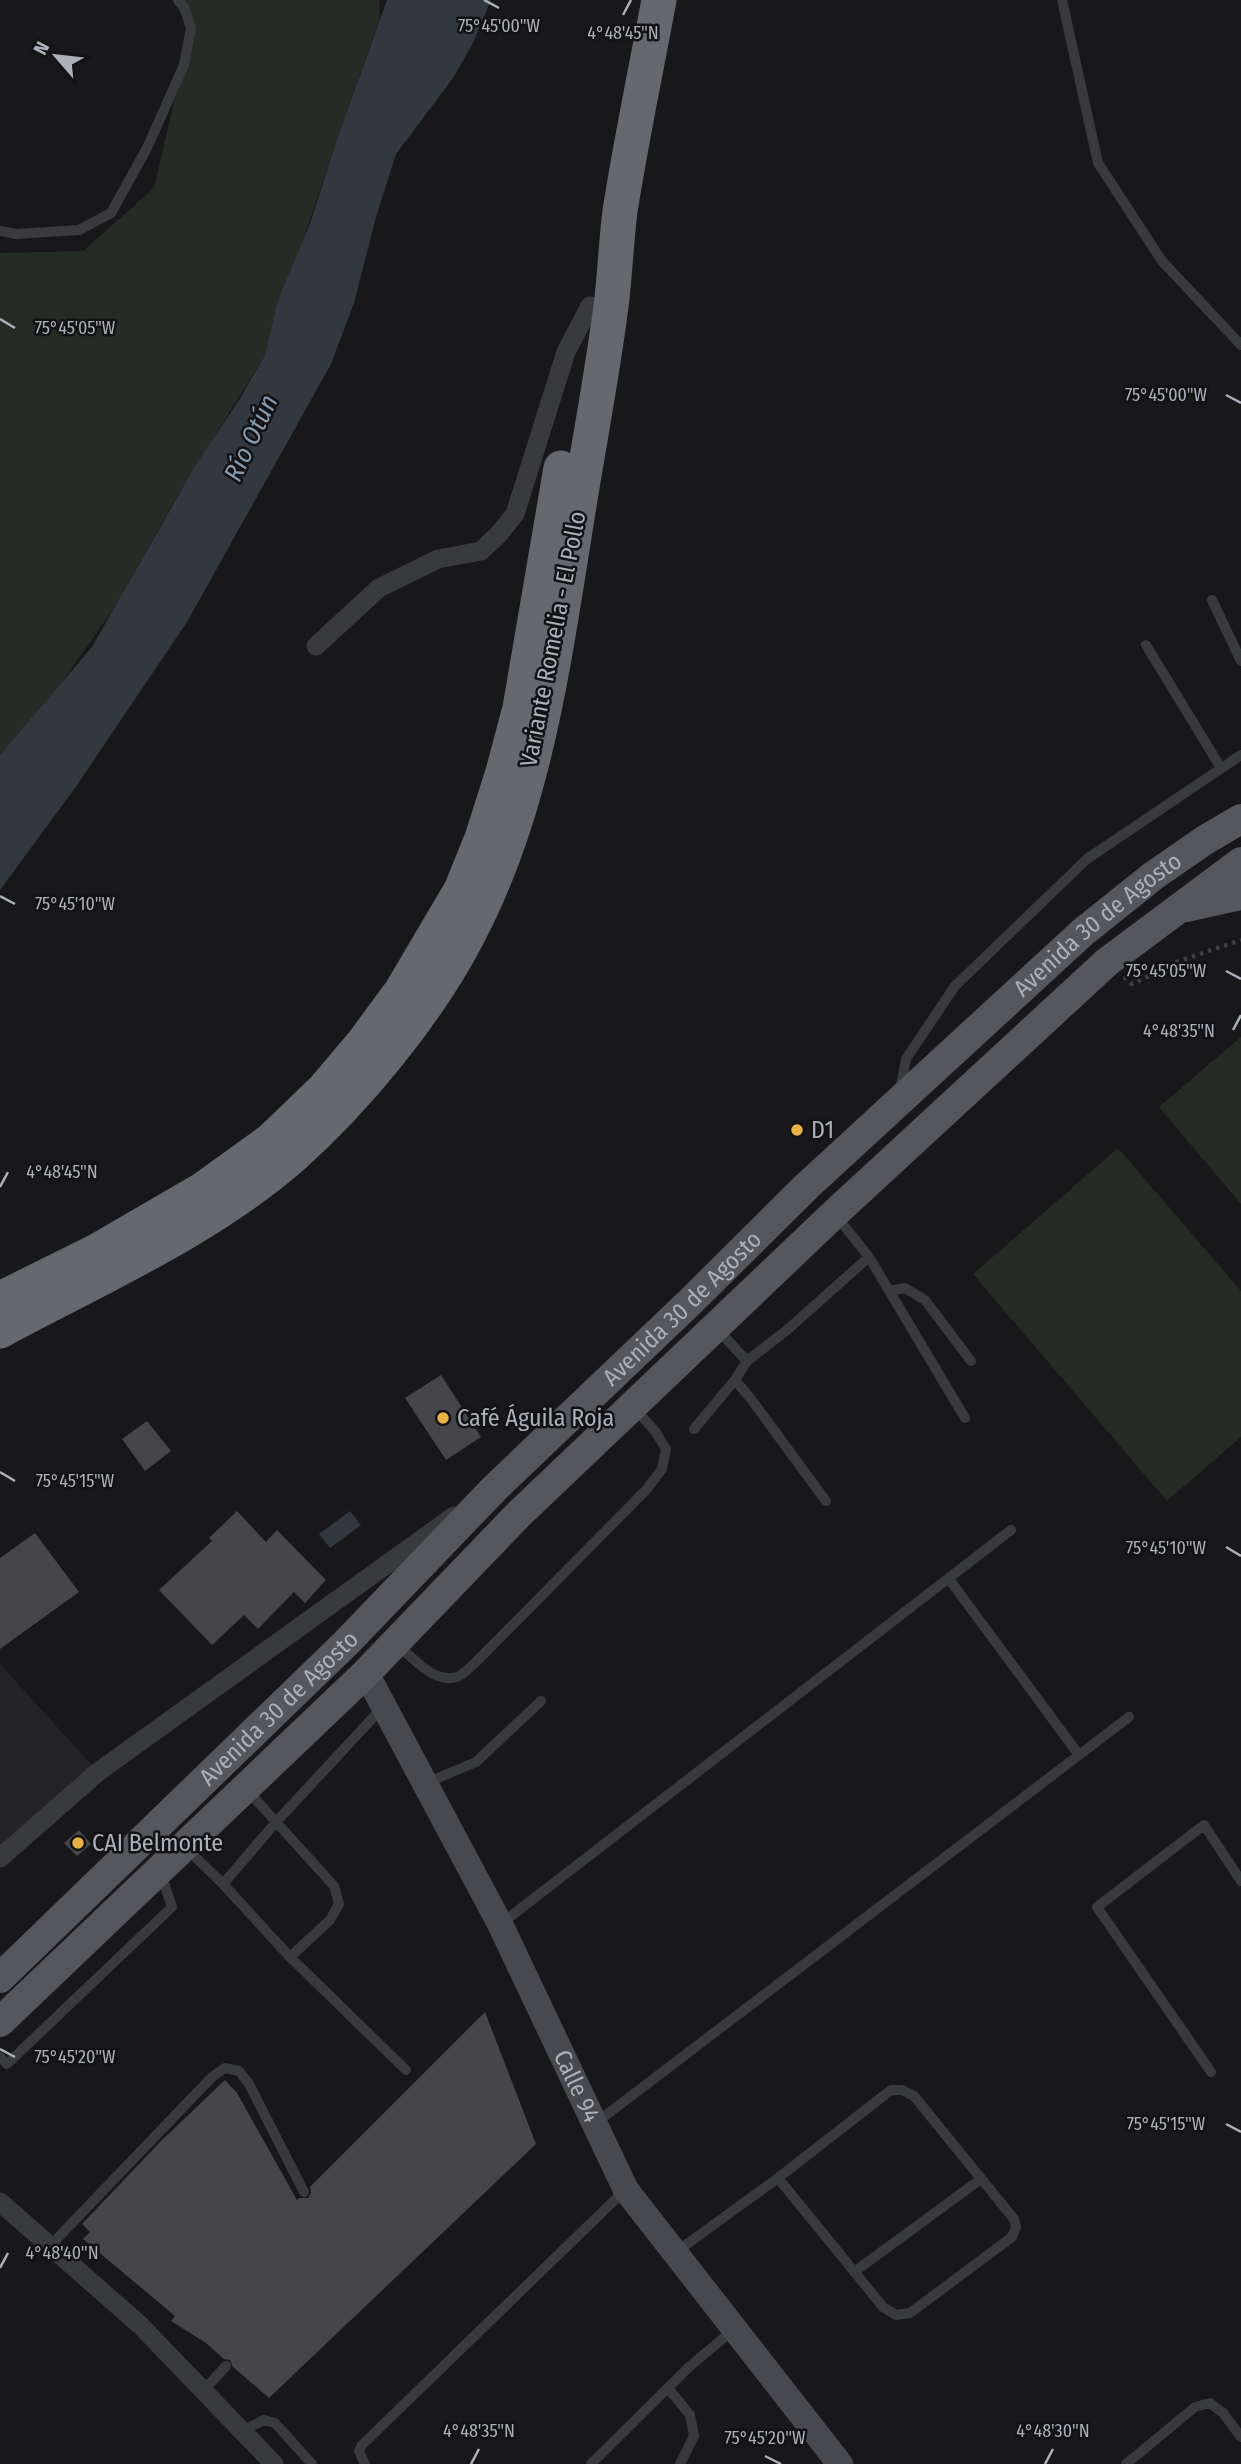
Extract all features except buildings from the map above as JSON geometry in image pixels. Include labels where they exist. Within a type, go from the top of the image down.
[{"type":"highway","name":"Variante Romelia - El Pollo","points":[[0,1331],[214,1215],[254,1188],[295,1154],[367,1079],[403,1035],[439,986],[467,938],[515,819],[539,733],[558,636],[609,319],[620,213],[659,0]]},
{"type":"highway","name":"Variante Romelia - El Pollo","points":[[0,1298],[97,1251],[202,1190],[270,1141],[324,1089],[363,1043],[402,990],[439,930],[482,838],[520,708],[590,306],[620,213]]},
{"type":"main road","name":"Avenida 30 de Agosto","points":[[0,1978],[346,1643],[495,1488],[898,1101],[1083,932],[1153,876],[1241,819]]},
{"type":"main road","name":"Avenida 30 de Agosto","points":[[0,2022],[366,1673],[517,1516],[834,1214],[1107,962],[1241,862]]},
{"type":"main road","points":[[1175,909],[1241,895]]},
{"type":"street","points":[[316,646],[379,587],[438,559],[481,551],[498,536],[515,514],[566,352],[590,306]]},
{"type":"street","points":[[0,1858],[98,1772],[495,1488]]},
{"type":"street","name":"Calle 94","points":[[366,1673],[500,1924],[626,2190],[840,2464]]},
{"type":"street","points":[[0,2202],[49,2248],[140,2325],[274,2464]]},
{"type":"lane","points":[[0,231],[16,233],[79,230],[111,213],[147,149],[184,65],[191,28],[184,7],[178,0]]},
{"type":"lane","points":[[1062,0],[1098,163],[1162,261],[1241,345]]},
{"type":"lane","points":[[1212,600],[1241,661]]},
{"type":"lane","points":[[1146,645],[1221,768]]},
{"type":"lane","points":[[898,1101],[906,1059],[955,986],[1087,859],[1241,755]]},
{"type":"lane","points":[[834,1214],[869,1257],[965,1418]]},
{"type":"lane","points":[[694,1429],[735,1380],[747,1361],[788,1330],[869,1257]]},
{"type":"lane","points":[[890,1291],[905,1288],[925,1300],[971,1361]]},
{"type":"lane","points":[[715,1327],[747,1361]]},
{"type":"lane","points":[[735,1380],[827,1501]]},
{"type":"lane","points":[[396,1642],[422,1667],[441,1677],[457,1677],[475,1663],[646,1490],[662,1469],[666,1449],[655,1431],[632,1406]]},
{"type":"lane","points":[[500,1924],[1012,1530]]},
{"type":"lane","points":[[949,1579],[1079,1755]]},
{"type":"lane","points":[[426,1783],[476,1762],[541,1701]]},
{"type":"lane","points":[[223,1884],[277,1821],[384,1706]]},
{"type":"lane","points":[[594,2125],[1129,1717]]},
{"type":"lane","points":[[245,1788],[334,1886],[339,1904],[330,1920],[290,1957]]},
{"type":"lane","points":[[1211,2072],[1097,1907],[1204,1825],[1241,1881]]},
{"type":"lane","points":[[184,1846],[290,1957],[406,2070]]},
{"type":"lane","points":[[2,2064],[172,1907],[160,1870]]},
{"type":"lane","points":[[49,2248],[212,2077],[225,2068],[239,2071],[249,2084],[304,2192]]},
{"type":"lane","points":[[675,2253],[778,2178],[891,2090],[902,2090],[914,2096],[1014,2219],[1016,2227],[1012,2237],[910,2313],[896,2315],[883,2307],[778,2178]]},
{"type":"lane","points":[[854,2272],[981,2179]]},
{"type":"lane","points":[[365,2464],[359,2451],[362,2445],[626,2190]]},
{"type":"lane","points":[[591,2464],[689,2367],[735,2328]]},
{"type":"lane","points":[[204,2390],[226,2366]]},
{"type":"lane","points":[[668,2388],[690,2415],[694,2435],[680,2464]]},
{"type":"lane","points":[[1126,2464],[1195,2407],[1210,2403],[1223,2413],[1241,2437]]},
{"type":"lane","points":[[242,2431],[264,2420],[275,2423],[312,2464]]},
{"type":"path","points":[[1107,962],[1132,984],[1179,961],[1241,940]]},
{"type":"shaded area","points":[[172,0],[379,0],[380,18],[265,355],[172,505],[115,607],[52,696],[0,757],[0,253],[83,251],[154,188],[191,28]]},
{"type":"shaded area","points":[[1241,1037],[1241,1204],[1159,1107]]},
{"type":"shaded area","points":[[1118,1148],[1241,1291],[1241,1437],[1167,1501],[973,1274]]},
{"type":"shaded area","points":[[0,1664],[98,1772],[0,1858]]},
{"type":"water","name":"Río Otún","points":[[387,0],[491,0],[473,43],[453,78],[396,154],[376,217],[354,303],[331,364],[187,622],[75,788],[0,890],[0,755],[92,647],[195,466],[265,355],[278,300],[310,224]]},
{"type":"water","points":[[350,1511],[361,1525],[330,1548],[319,1534]]},
{"type":"place","name":"D1","points":[[797,1130]]},
{"type":"place","name":"Café Águila Roja","points":[[443,1418]]},
{"type":"place","name":"CAI Belmonte","points":[[78,1843]]}]
